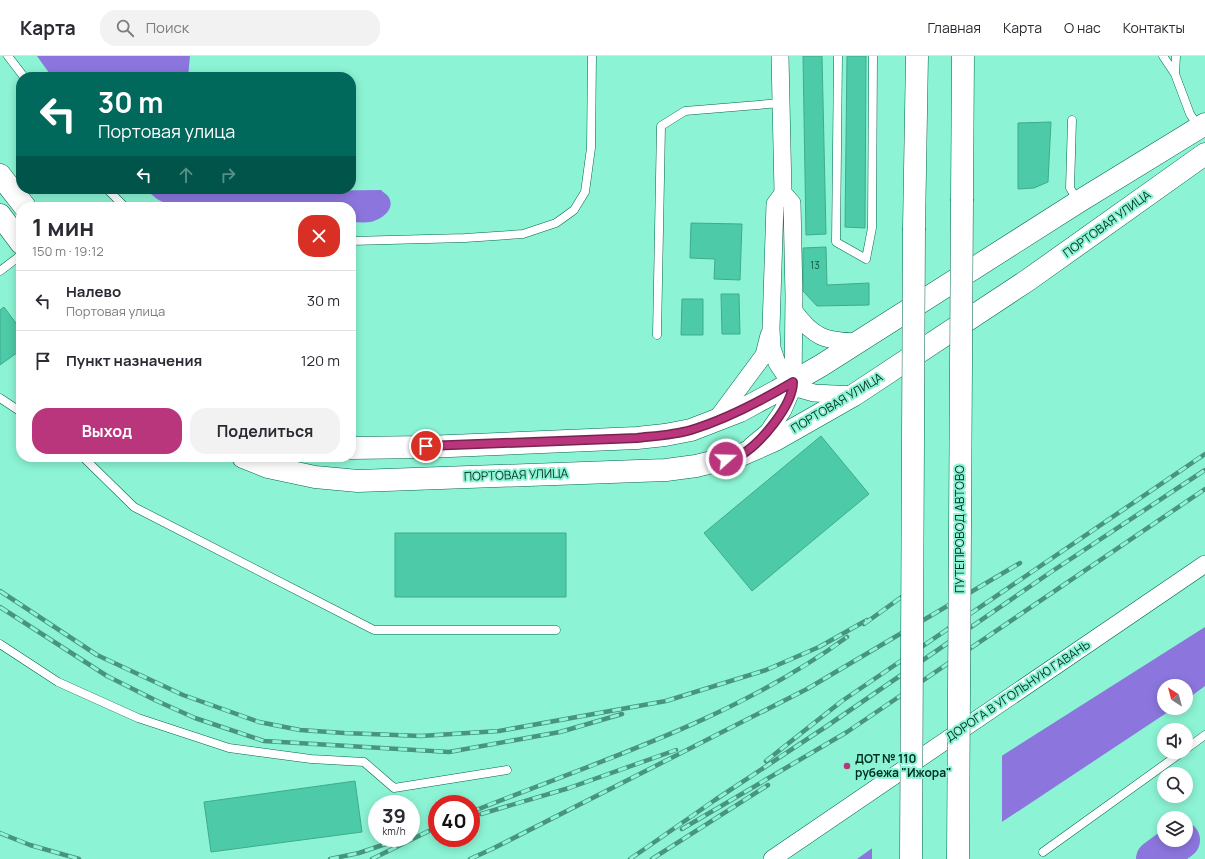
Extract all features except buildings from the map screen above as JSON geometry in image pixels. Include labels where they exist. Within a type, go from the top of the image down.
[{"type":"street","points":[[780,56],[783,193],[775,204],[771,329],[772,348],[777,363],[792,384],[814,393],[854,396]]},
{"type":"street","points":[[911,859],[914,228],[917,56]]},
{"type":"street","name":"ПУТЕПРОВОД АВТОВО","points":[[958,859],[963,56]]},
{"type":"street","points":[[356,448],[637,438],[665,435],[690,430],[715,421],[740,411],[792,384],[1078,202],[1203,129]]},
{"type":"street","name":"ПОРТОВАЯ УЛИЦА","points":[[256,462],[268,467],[315,477],[358,481],[666,470],[696,466],[741,455],[775,440],[854,396],[1028,280],[1205,154]]},
{"type":"street","points":[[0,174],[21,202]]},
{"type":"street","points":[[741,455],[768,432],[783,410],[792,384],[794,311],[792,203],[783,193]]},
{"type":"street","points":[[0,215],[16,236]]},
{"type":"street","points":[[794,311],[804,325],[817,334],[833,341],[857,342]]},
{"type":"street","points":[[715,421],[750,376],[764,355],[771,329]]},
{"type":"street","name":"ДОРОГА В УГОЛЬНУЮ ГАВАНЬ","points":[[772,859],[1205,564]]},
{"type":"lane","points":[[8,56],[20,72]]},
{"type":"lane","points":[[356,241],[465,238],[523,234],[556,223],[574,210],[585,192],[591,148],[592,56]]},
{"type":"lane","points":[[838,56],[836,242],[866,259],[872,228],[873,56]]},
{"type":"lane","points":[[1163,56],[1175,74],[1190,114],[1203,129]]},
{"type":"lane","points":[[1175,74],[1176,56]]},
{"type":"lane","points":[[657,335],[661,126],[685,111],[781,103]]},
{"type":"lane","points":[[1072,120],[1070,188],[1078,202]]},
{"type":"lane","points":[[112,194],[120,202]]},
{"type":"lane","points":[[0,271],[16,259]]},
{"type":"lane","points":[[0,398],[16,409]]},
{"type":"lane","points":[[88,462],[134,507],[374,630],[556,630]]},
{"type":"lane","points":[[0,644],[58,682],[138,718],[229,748],[311,759],[364,762],[394,788],[507,770]]},
{"type":"lane","points":[[1193,744],[1205,735]]},
{"type":"lane","points":[[1044,852],[1172,759]]},
{"type":"shaded area","points":[[37,56],[190,56],[188,72],[48,72]]},
{"type":"shaded area","points":[[356,190],[381,190],[388,196],[391,205],[386,213],[379,219],[370,222],[356,222],[356,202],[163,202],[151,194],[356,194]]},
{"type":"shaded area","points":[[1205,627],[1205,686],[1193,695],[1193,679],[1157,679],[1157,715],[1163,715],[946,859],[857,859],[1000,757]]},
{"type":"pier","points":[[1002,753],[1002,824],[950,859],[872,859],[872,845]]},
{"type":"waterway","points":[[1155,859],[1171,847]]},
{"type":"railway","points":[[766,761],[842,701],[1205,454]]},
{"type":"railway","points":[[630,859],[1051,572],[1205,470]]},
{"type":"railway","points":[[682,829],[847,732],[1205,489]]},
{"type":"railway","points":[[470,859],[807,689],[1020,563]]},
{"type":"railway","points":[[864,624],[921,583]]},
{"type":"railway","points":[[0,591],[97,655],[183,695],[259,722],[300,730],[421,736],[499,731],[666,701],[766,670],[819,647],[867,620]]},
{"type":"railway","points":[[0,607],[107,676],[195,718],[264,741],[449,752],[560,732],[622,714]]},
{"type":"railway","points":[[480,809],[617,756],[713,715],[759,692],[804,666],[847,637]]},
{"type":"railway","points":[[481,814],[569,788],[676,750]]},
{"type":"railway","points":[[652,859],[768,785]]},
{"type":"railway","points":[[372,859],[428,831]]},
{"type":"railway","points":[[0,833],[30,845],[79,859]]},
{"type":"railway","points":[[330,859],[359,853],[377,847]]},
{"type":"place","name":"ДОТ № 110 рубежа \"Ижора\"","points":[[847,766]]},
{"type":"route","points":[[426,446],[637,438],[665,435],[690,430],[740,411],[793,382],[793,387],[783,410],[768,432],[741,455],[726,459]]}]
